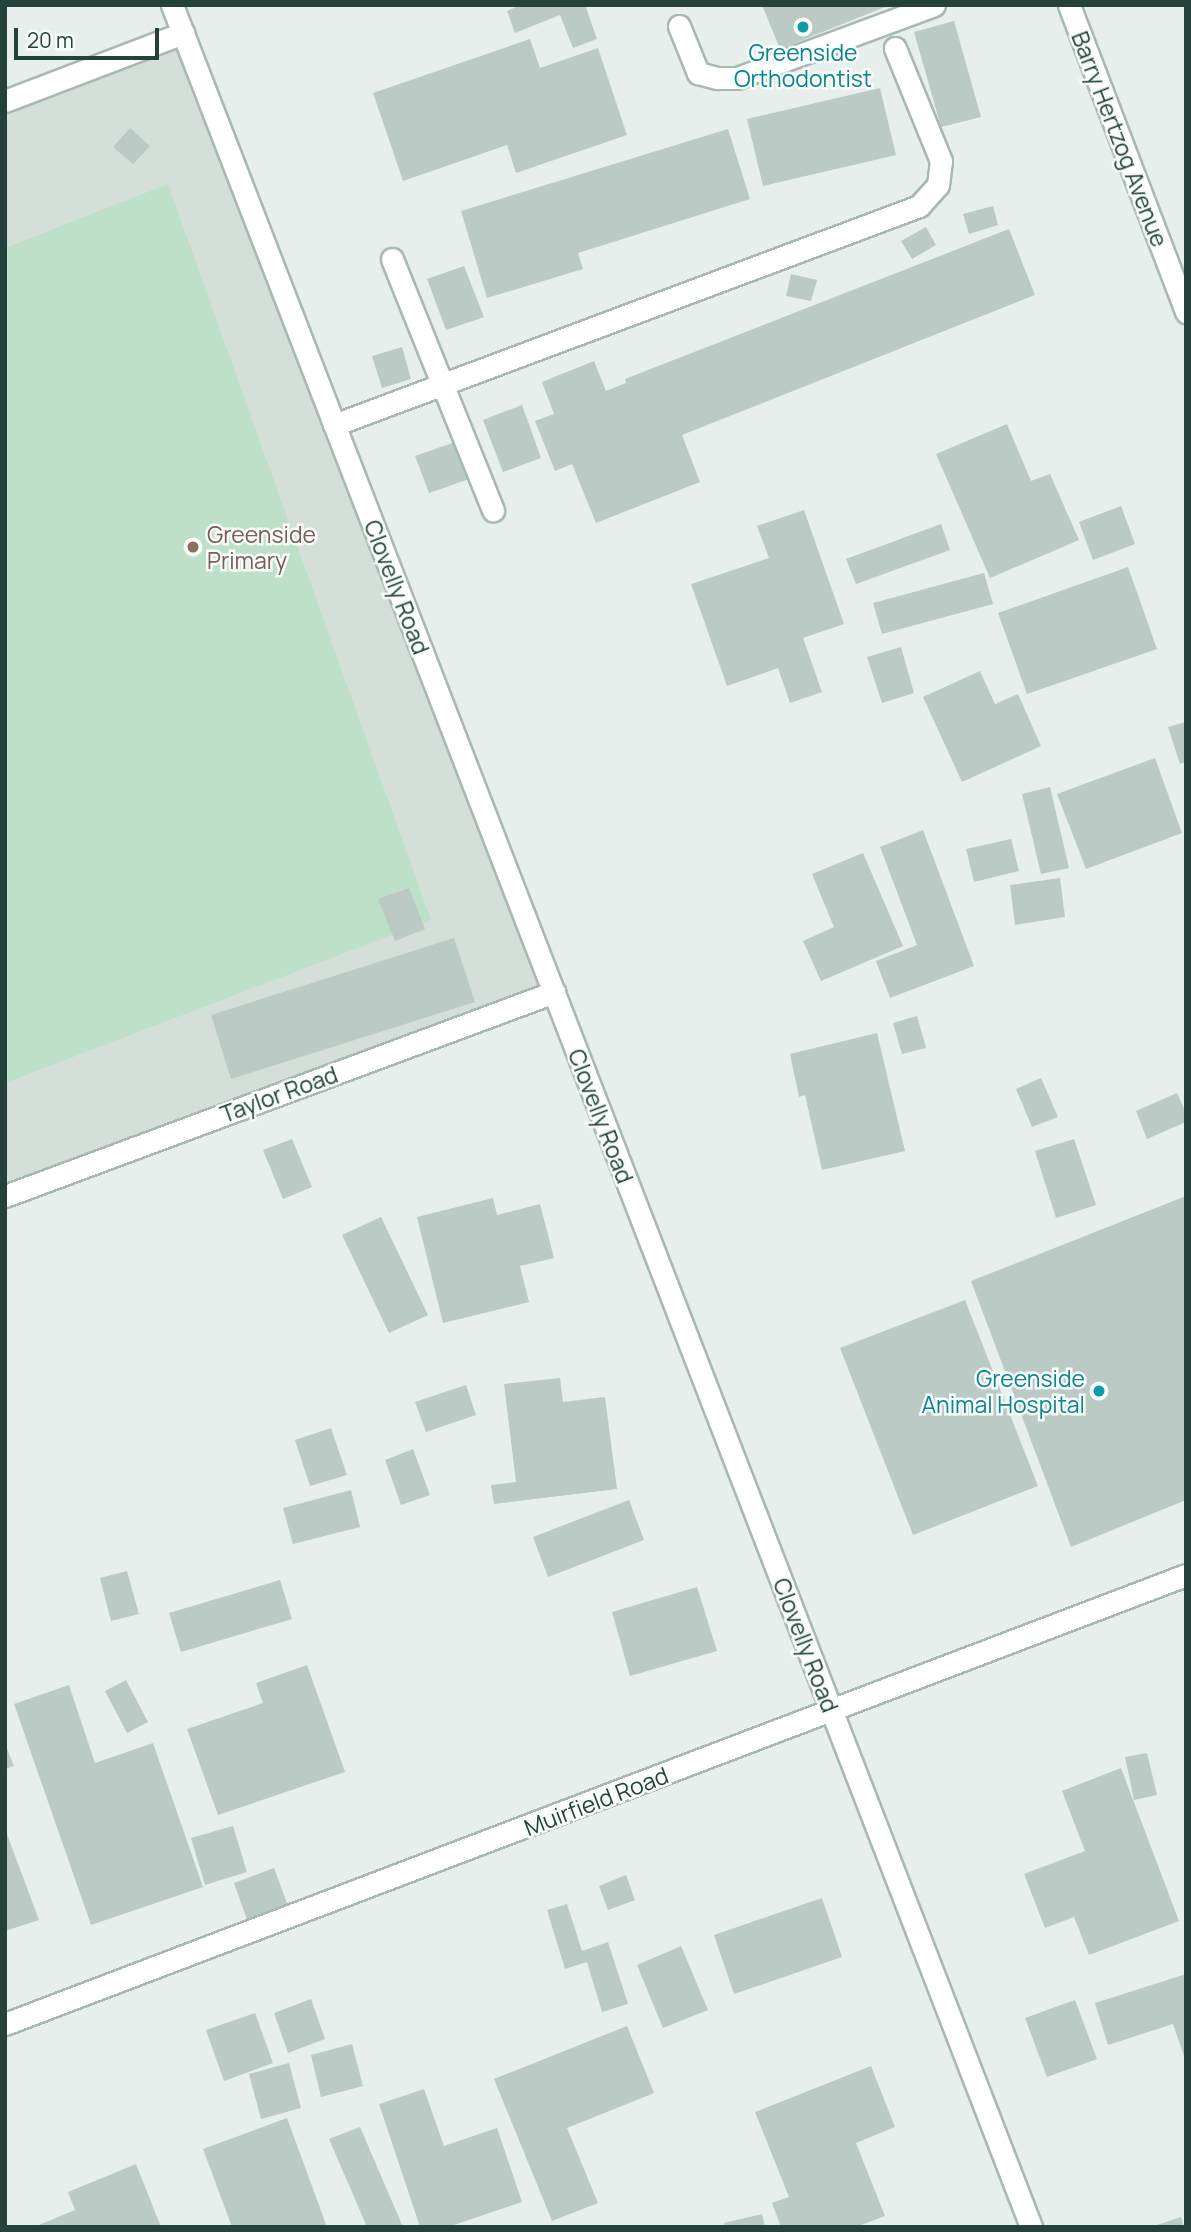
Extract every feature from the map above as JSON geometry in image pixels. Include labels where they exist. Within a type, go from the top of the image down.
[{"type":"street","name":"Clovelly Road","points":[[172,5],[1031,2227]]},
{"type":"street","name":"Barry Hertzog Avenue","points":[[1069,5],[1186,312]]},
{"type":"street","points":[[679,26],[698,73],[717,78],[737,78],[923,7]]},
{"type":"street","points":[[5,101],[183,33]]},
{"type":"street","points":[[334,425],[919,206],[937,185],[941,161],[895,48]]},
{"type":"street","points":[[392,259],[493,510]]},
{"type":"street","name":"Taylor Road","points":[[5,1196],[554,992]]},
{"type":"street","name":"Muirfield Road","points":[[5,2024],[832,1712],[1186,1574]]},
{"type":"shaded area","name":"Greenside Primary","points":[[183,33],[554,992],[5,1196],[5,101]]},
{"type":"green space","name":"Greenside Primary","points":[[168,184],[431,920],[5,1083],[5,248]]},
{"type":"building","points":[[521,5],[585,5],[597,39],[573,48],[560,15],[515,33],[507,11]]},
{"type":"building","name":"Greenside Orthodontist","points":[[762,5],[890,5],[780,49]]},
{"type":"building","points":[[954,21],[981,117],[941,127],[914,32]]},
{"type":"building","points":[[530,39],[540,68],[598,48],[627,135],[516,173],[507,145],[403,181],[373,93]]},
{"type":"building","points":[[880,88],[896,155],[763,186],[747,119]]},
{"type":"building","points":[[130,128],[150,146],[133,164],[113,147]]},
{"type":"building","points":[[728,129],[750,199],[578,253],[583,269],[487,298],[461,211]]},
{"type":"building","points":[[993,206],[998,225],[969,234],[963,214]]},
{"type":"building","points":[[926,227],[936,245],[912,259],[901,241]]},
{"type":"building","points":[[1009,229],[1035,295],[682,435],[700,482],[596,523],[572,464],[555,471],[535,421],[554,414],[542,382],[594,361],[606,391],[626,383],[625,379]]},
{"type":"building","points":[[464,266],[484,317],[446,330],[427,279]]},
{"type":"building","points":[[791,274],[817,280],[811,301],[786,296]]},
{"type":"building","points":[[402,347],[411,379],[382,388],[372,356]]},
{"type":"building","points":[[522,405],[541,458],[503,472],[483,420]]},
{"type":"building","points":[[1007,424],[1031,481],[1050,474],[1079,540],[990,578],[936,454]]},
{"type":"building","points":[[455,442],[469,479],[429,493],[415,456]]},
{"type":"building","points":[[1121,506],[1135,544],[1093,560],[1079,522]]},
{"type":"building","points":[[804,510],[844,624],[803,638],[822,692],[790,703],[778,668],[727,686],[691,584],[769,558],[757,526]]},
{"type":"building","points":[[941,524],[950,550],[856,584],[846,559]]},
{"type":"building","points":[[1128,567],[1157,649],[1027,694],[998,613]]},
{"type":"building","points":[[984,573],[993,604],[882,634],[873,603]]},
{"type":"building","points":[[901,647],[914,693],[882,703],[867,657]]},
{"type":"building","points":[[980,671],[995,704],[1018,694],[1041,746],[962,782],[923,697]]},
{"type":"building","points":[[1186,722],[1186,762],[1180,764],[1168,727]]},
{"type":"building","points":[[1155,758],[1182,833],[1086,869],[1057,794]]},
{"type":"building","points":[[1050,787],[1069,868],[1041,874],[1022,794]]},
{"type":"building","points":[[923,830],[974,966],[890,998],[876,961],[917,945],[880,847]]},
{"type":"building","points":[[1011,839],[1019,871],[974,882],[966,849]]},
{"type":"building","points":[[863,853],[903,946],[821,981],[803,941],[834,927],[812,874]]},
{"type":"building","points":[[1060,878],[1065,917],[1015,925],[1010,885]]},
{"type":"building","points":[[409,888],[425,929],[395,941],[378,899]]},
{"type":"building","points":[[454,938],[475,1002],[231,1079],[211,1015]]},
{"type":"building","points":[[917,1016],[926,1048],[902,1054],[893,1023]]},
{"type":"building","points":[[877,1033],[905,1151],[822,1170],[805,1095],[799,1097],[790,1054]]},
{"type":"building","points":[[1041,1078],[1058,1117],[1032,1127],[1016,1089]]},
{"type":"building","points":[[1177,1093],[1186,1113],[1186,1122],[1147,1139],[1136,1111]]},
{"type":"building","points":[[292,1139],[312,1187],[283,1199],[263,1150]]},
{"type":"building","points":[[1074,1139],[1096,1205],[1056,1218],[1035,1151]]},
{"type":"building","name":"Greenside Animal Hospital","points":[[1186,1196],[1186,1500],[1071,1547],[971,1281]]},
{"type":"building","points":[[493,1198],[497,1215],[540,1204],[554,1258],[520,1266],[529,1302],[443,1323],[417,1217]]},
{"type":"building","points":[[381,1217],[428,1315],[389,1333],[342,1235]]},
{"type":"building","points":[[965,1300],[1038,1486],[913,1535],[840,1348]]},
{"type":"building","points":[[560,1378],[563,1402],[605,1397],[617,1489],[494,1504],[491,1485],[516,1482],[504,1384]]},
{"type":"building","points":[[466,1385],[476,1415],[426,1432],[415,1402]]},
{"type":"building","points":[[331,1428],[347,1475],[310,1486],[295,1440]]},
{"type":"building","points":[[413,1449],[430,1495],[401,1505],[385,1460]]},
{"type":"building","points":[[351,1490],[360,1527],[293,1544],[283,1508]]},
{"type":"building","points":[[629,1500],[644,1540],[548,1577],[533,1537]]},
{"type":"building","points":[[127,1571],[139,1614],[111,1621],[100,1578]]},
{"type":"building","points":[[280,1580],[292,1619],[181,1652],[169,1613]]},
{"type":"building","points":[[697,1587],[717,1651],[630,1676],[612,1612]]},
{"type":"building","points":[[307,1665],[345,1772],[218,1815],[187,1729],[263,1703],[256,1683]]},
{"type":"building","points":[[126,1680],[148,1722],[127,1733],[105,1691]]},
{"type":"building","points":[[69,1685],[95,1763],[153,1743],[203,1887],[91,1925],[14,1704]]},
{"type":"building","points":[[5,1744],[14,1766],[5,1769]]},
{"type":"building","points":[[1147,1753],[1157,1795],[1134,1800],[1125,1757]]},
{"type":"building","points":[[1121,1768],[1179,1921],[1089,1955],[1074,1917],[1045,1928],[1024,1874],[1085,1851],[1062,1791]]},
{"type":"building","points":[[233,1826],[247,1872],[205,1885],[191,1838]]},
{"type":"building","points":[[5,1829],[39,1920],[5,1931]]},
{"type":"building","points":[[274,1868],[291,1914],[250,1928],[234,1883]]},
{"type":"building","points":[[626,1875],[635,1900],[608,1910],[599,1886]]},
{"type":"building","points":[[822,1898],[842,1957],[734,1994],[714,1935]]},
{"type":"building","points":[[567,1904],[582,1951],[608,1942],[628,2004],[602,2012],[587,1962],[565,1969],[547,1910]]},
{"type":"building","points":[[681,1946],[708,2010],[663,2028],[637,1965]]},
{"type":"building","points":[[1186,1974],[1186,2062],[1173,2024],[1108,2045],[1095,2003]]},
{"type":"building","points":[[311,1999],[325,2039],[288,2053],[274,2013]]},
{"type":"building","points":[[1075,2000],[1097,2059],[1047,2077],[1025,2018]]},
{"type":"building","points":[[255,2013],[273,2063],[224,2081],[206,2030]]},
{"type":"building","points":[[627,2026],[654,2093],[567,2128],[598,2203],[552,2221],[494,2079]]},
{"type":"building","points":[[352,2044],[363,2086],[321,2097],[311,2055]]},
{"type":"building","points":[[289,2063],[301,2108],[261,2119],[249,2074]]},
{"type":"building","points":[[871,2066],[895,2127],[856,2143],[885,2216],[856,2227],[781,2227],[772,2203],[789,2197],[755,2112]]},
{"type":"building","points":[[424,2089],[444,2146],[497,2128],[522,2202],[448,2227],[420,2227],[379,2104]]},
{"type":"building","points":[[287,2118],[327,2227],[232,2227],[203,2149]]},
{"type":"building","points":[[360,2127],[403,2227],[367,2227],[329,2139]]},
{"type":"building","points":[[136,2164],[161,2227],[34,2227],[75,2210],[68,2192]]},
{"type":"building","points":[[762,2214],[765,2227],[725,2227],[724,2223]]},
{"type":"building","points":[[1181,2217],[1184,2227],[1154,2227],[1154,2226]]},
{"type":"place","name":"Greenside Orthodontist","points":[[803,27]]},
{"type":"place","name":"Greenside Primary","points":[[193,547]]},
{"type":"place","name":"Greenside Animal Hospital","points":[[1099,1391]]}]
